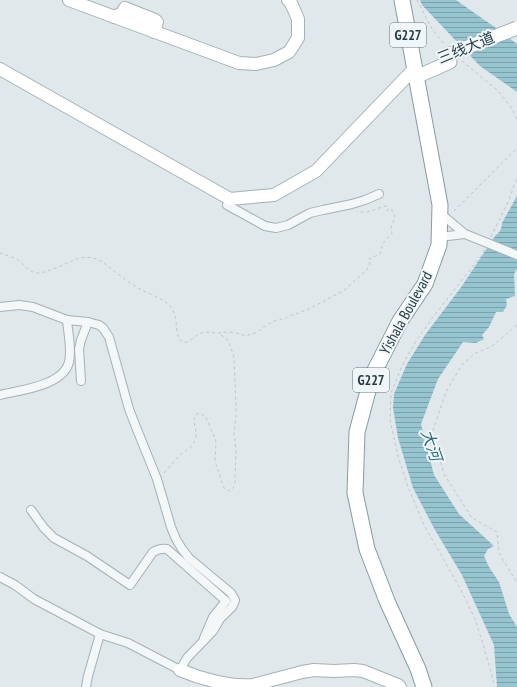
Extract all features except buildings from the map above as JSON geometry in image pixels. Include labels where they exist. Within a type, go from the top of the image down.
[{"type":"highway","name":"Yishala Boulevard","points":[[402,0],[440,205],[447,212],[439,237],[439,245],[425,284],[400,321],[372,376],[357,432],[355,492],[367,549],[387,601],[418,669],[424,687]]},
{"type":"main road","name":"三线大道","points":[[415,73],[451,55],[517,28]]},
{"type":"main road","name":"三线大道","points":[[451,55],[517,37]]},
{"type":"street","points":[[62,0],[112,16]]},
{"type":"street","points":[[69,0],[239,63],[256,64],[274,60],[289,52],[298,38],[298,19],[291,3],[288,0]]},
{"type":"street","points":[[0,69],[230,199],[274,195],[316,171],[415,73]]},
{"type":"street","points":[[227,205],[274,202],[320,177],[415,73]]},
{"type":"street","points":[[0,78],[265,226],[276,228],[288,225],[310,213],[352,204],[379,194]]},
{"type":"street","points":[[447,212],[465,234]]},
{"type":"street","points":[[439,237],[465,234],[517,255]]},
{"type":"street","points":[[0,307],[19,305],[33,307],[67,320],[88,322],[99,325],[103,328],[109,338],[129,409],[157,479],[171,527],[176,538],[189,558],[231,593],[235,600],[232,607],[220,619],[213,631],[187,658],[180,670]]},
{"type":"street","points":[[0,395],[40,386],[62,374],[69,363],[70,353],[67,320]]},
{"type":"street","points":[[81,381],[81,340],[88,322]]},
{"type":"street","points":[[31,510],[44,528],[54,538],[87,556],[130,585],[153,552],[162,548],[168,549],[226,601],[213,616],[202,643]]},
{"type":"street","points":[[0,577],[15,585],[34,599],[100,634],[128,643],[193,676],[215,682],[246,686],[314,670],[354,670],[363,671],[400,687]]},
{"type":"street","points":[[86,687],[100,634]]},
{"type":"path","points":[[417,0],[432,29],[451,55],[496,89],[511,107],[517,119]]},
{"type":"path","points":[[447,212],[517,148]]},
{"type":"path","points":[[492,236],[509,200],[517,177]]},
{"type":"path","points":[[0,253],[14,258],[21,262],[30,271],[38,273],[58,268],[78,258],[96,258],[134,286],[172,308],[176,317],[177,334],[181,341],[187,342],[201,334],[214,332],[226,332],[247,336],[277,320],[283,319],[290,315],[296,315],[301,311],[305,311],[342,292],[366,272],[370,264],[369,259],[380,254],[382,245],[386,238],[392,233],[391,228],[395,220],[394,212],[392,210],[387,211],[388,208],[386,206],[369,212],[359,212],[352,208],[352,204]]},
{"type":"path","points":[[484,250],[416,341],[402,366],[391,393],[390,420],[398,456],[408,487],[424,525],[461,590],[475,619],[494,687]]},
{"type":"path","points":[[517,325],[492,346],[474,354],[461,366],[446,392],[432,433],[444,474],[472,518],[497,532],[499,553],[517,583]]},
{"type":"path","points":[[157,479],[178,457],[194,444],[196,434],[193,418],[195,415],[200,413],[205,416],[216,441],[215,461],[223,486],[225,490],[229,491],[233,489],[235,482],[236,450],[234,432],[236,407],[234,357],[226,338],[218,333]]},
{"type":"water","points":[[420,0],[456,0],[517,44],[517,92],[480,66],[422,5]]},
{"type":"water","points":[[517,196],[517,269],[514,274],[515,296],[506,299],[507,305],[503,312],[496,312],[489,327],[482,335],[484,339],[476,343],[463,342],[438,379],[421,424],[434,475],[459,514],[494,546],[488,549],[484,556],[499,582],[509,614],[517,627],[517,687],[497,687],[494,645],[462,575],[435,530],[413,488],[398,438],[393,408],[394,394],[407,364],[425,335],[462,286],[495,236],[500,231],[502,223]]},
{"type":"water label","name":"大河","points":[[432,445]]}]
